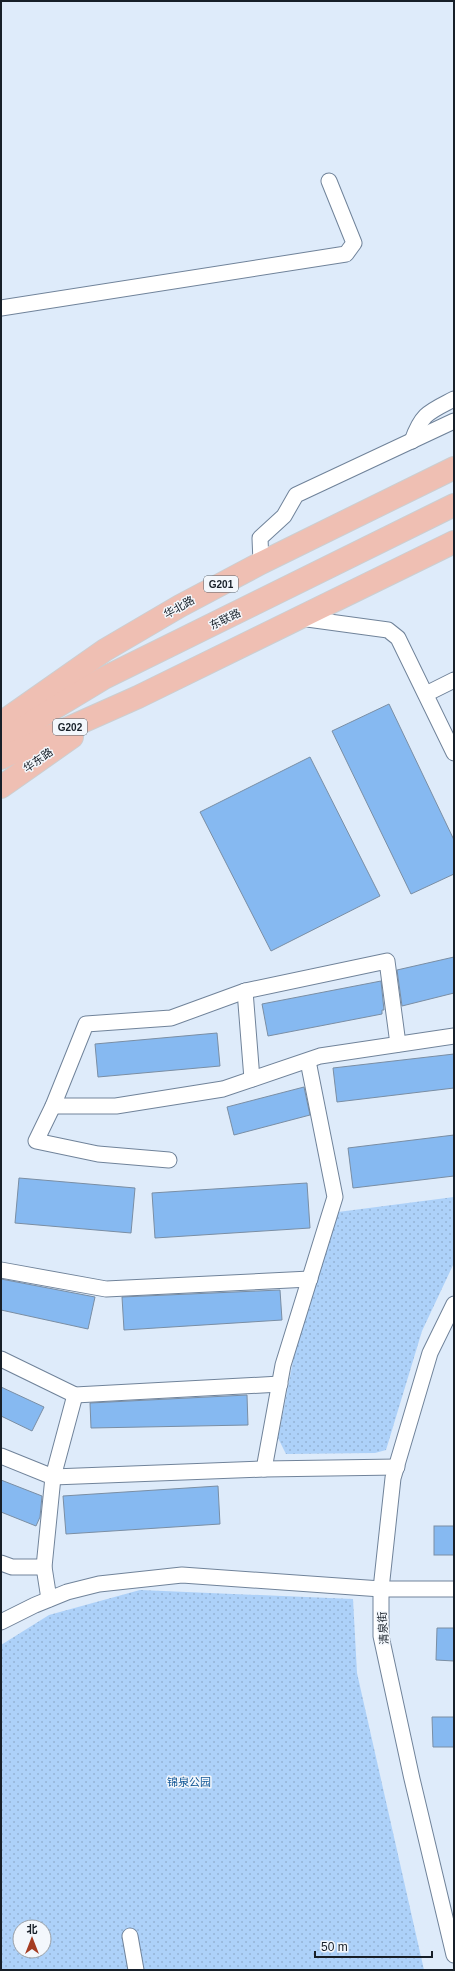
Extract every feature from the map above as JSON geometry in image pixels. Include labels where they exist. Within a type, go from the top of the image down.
[{"type":"highway","name":"华北路","points":[[1,723],[105,650],[180,606],[261,563],[454,468]]},
{"type":"highway","name":"东联路","points":[[1,742],[104,678],[454,506]]},
{"type":"highway","points":[[138,697],[454,542]]},
{"type":"highway","name":"G202","points":[[1,758],[138,697]]},
{"type":"highway","name":"华东路","points":[[1,787],[73,737],[138,697]]},
{"type":"street","points":[[1,308],[346,254],[354,243],[329,181]]},
{"type":"street","points":[[412,441],[418,425],[428,412],[454,399]]},
{"type":"street","points":[[261,563],[260,538],[284,516],[296,495],[454,421]]},
{"type":"street","points":[[300,618],[388,630],[398,638],[454,753]]},
{"type":"street","points":[[426,694],[454,680]]},
{"type":"street","points":[[169,1160],[98,1154],[36,1141],[53,1106],[86,1024],[171,1018],[245,991],[387,961],[398,1044]]},
{"type":"street","points":[[245,991],[252,1079]]},
{"type":"street","points":[[53,1106],[116,1106],[222,1089],[320,1056],[454,1036]]},
{"type":"street","points":[[264,1469],[284,1365],[335,1197],[308,1061]]},
{"type":"street","points":[[1,1270],[106,1289],[310,1279]]},
{"type":"street","name":"清泉街","points":[[454,1304],[430,1353],[393,1478],[381,1589],[381,1636],[412,1779],[454,1955]]},
{"type":"street","points":[[1,1359],[76,1395],[280,1384]]},
{"type":"street","points":[[49,1599],[44,1567],[53,1477],[76,1395]]},
{"type":"street","points":[[1,1456],[53,1477],[264,1469],[397,1467]]},
{"type":"street","points":[[1,1563],[12,1567],[44,1567]]},
{"type":"street","points":[[1,1622],[49,1599],[99,1584],[182,1575],[381,1589],[454,1589]]},
{"type":"street","points":[[130,1936],[136,1970]]},
{"type":"green space","points":[[454,1197],[454,1263],[422,1331],[386,1450],[375,1453],[286,1454],[278,1438],[295,1351],[338,1212]]},
{"type":"green space","name":"锦泉公园","points":[[140,1590],[353,1599],[357,1673],[424,1970],[1,1970],[1,1645],[49,1615]]},
{"type":"building","points":[[389,704],[454,840],[454,874],[411,894],[332,731]]},
{"type":"building","points":[[310,757],[380,896],[271,951],[200,812]]},
{"type":"building","points":[[454,957],[454,993],[402,1006],[397,970]]},
{"type":"building","points":[[381,981],[384,1010],[382,1010],[382,1014],[268,1036],[262,1004]]},
{"type":"building","points":[[217,1033],[220,1066],[98,1077],[95,1044]]},
{"type":"building","points":[[454,1054],[454,1088],[337,1102],[333,1068]]},
{"type":"building","points":[[304,1087],[310,1115],[234,1135],[227,1107]]},
{"type":"building","points":[[454,1135],[454,1176],[353,1188],[348,1148]]},
{"type":"building","points":[[19,1178],[135,1188],[131,1233],[15,1223]]},
{"type":"building","points":[[307,1183],[310,1228],[155,1238],[152,1193]]},
{"type":"building","points":[[1,1279],[95,1297],[88,1329],[1,1310]]},
{"type":"building","points":[[280,1290],[282,1320],[124,1330],[122,1297]]},
{"type":"building","points":[[1,1387],[44,1407],[32,1431],[1,1416]]},
{"type":"building","points":[[247,1395],[248,1425],[91,1428],[90,1403]]},
{"type":"building","points":[[1,1480],[42,1496],[40,1517],[36,1526],[1,1512]]},
{"type":"building","points":[[218,1486],[220,1524],[66,1534],[63,1496]]},
{"type":"building","points":[[434,1526],[454,1526],[454,1555],[434,1555]]},
{"type":"building","points":[[437,1628],[454,1628],[454,1661],[436,1660]]},
{"type":"building","points":[[432,1717],[454,1717],[454,1747],[433,1747]]}]
